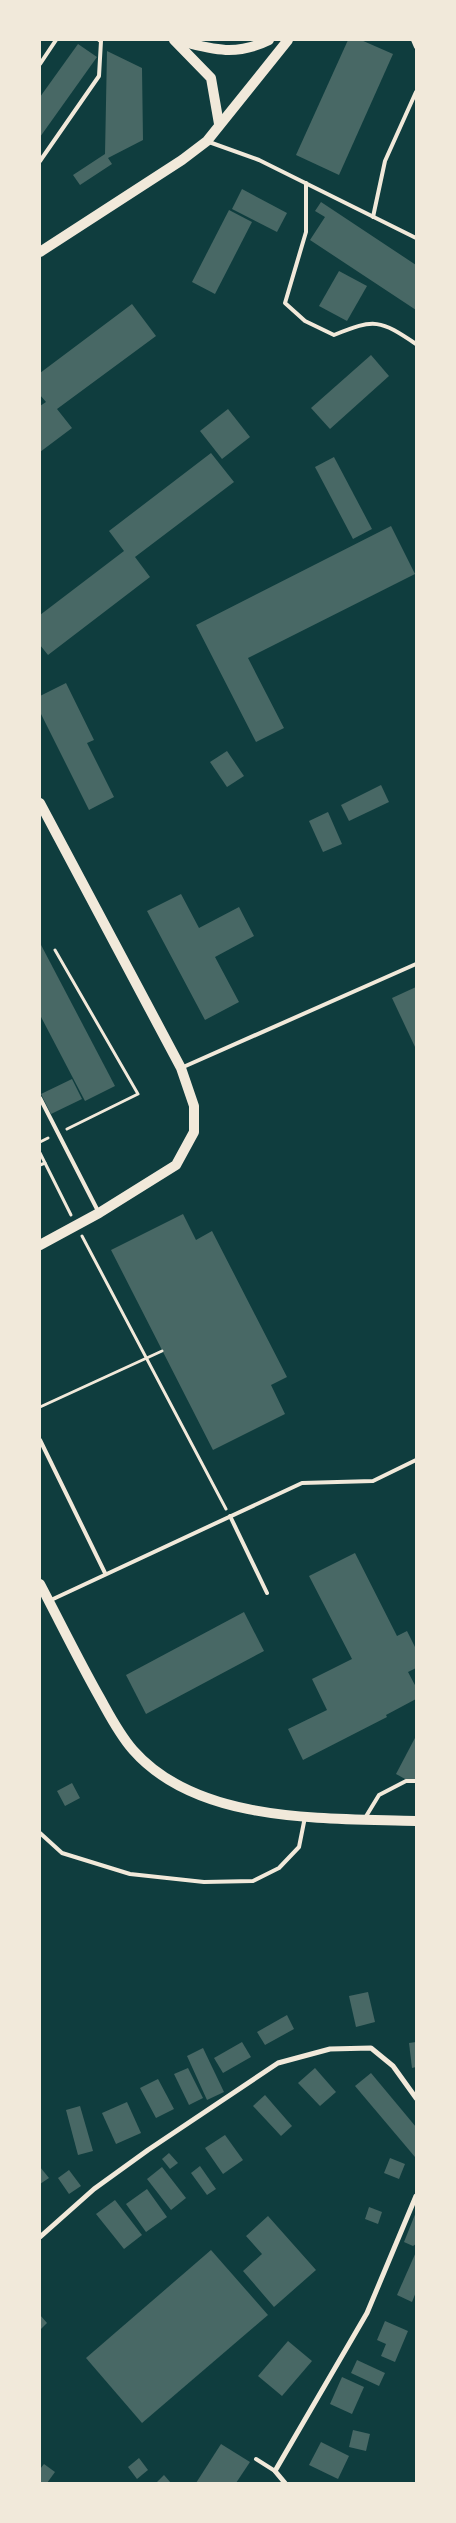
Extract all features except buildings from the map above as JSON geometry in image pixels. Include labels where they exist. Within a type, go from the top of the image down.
[{"type":"main road","points":[[175,40],[218,52],[257,46],[269,40]]},
{"type":"main road","points":[[175,40],[211,78],[219,124]]},
{"type":"main road","points":[[40,252],[182,160],[207,141],[288,40]]},
{"type":"main road","points":[[40,803],[181,1068],[194,1106],[194,1132],[176,1166],[99,1213],[40,1245]]},
{"type":"main road","points":[[40,1584],[123,1738],[144,1761],[172,1783],[214,1800],[254,1810],[305,1816],[416,1821]]},
{"type":"street","points":[[40,2238],[94,2189],[148,2150],[278,2063],[330,2049],[371,2048],[392,2066],[416,2098]]},
{"type":"street","points":[[285,2483],[274,2471],[367,2313],[416,2196]]},
{"type":"lane","points":[[40,64],[56,40]]},
{"type":"lane","points":[[40,161],[99,76],[99,40]]},
{"type":"lane","points":[[413,40],[416,46]]},
{"type":"lane","points":[[373,217],[385,161],[416,92]]},
{"type":"lane","points":[[207,141],[259,160],[416,238]]},
{"type":"lane","points":[[306,183],[306,232],[284,304],[305,321],[334,335],[362,323],[388,325],[416,344]]},
{"type":"lane","points":[[181,1068],[416,964]]},
{"type":"lane","points":[[40,1098],[99,1213]]},
{"type":"lane","points":[[40,1440],[105,1573]]},
{"type":"lane","points":[[49,1601],[105,1573],[302,1483],[373,1481],[416,1460]]},
{"type":"lane","points":[[230,1516],[267,1594]]},
{"type":"lane","points":[[365,1819],[379,1795],[406,1781],[416,1781]]},
{"type":"lane","points":[[40,1833],[62,1853],[130,1874],[204,1882],[253,1881],[279,1868],[298,1847],[305,1816]]},
{"type":"lane","points":[[256,2458],[274,2471]]},
{"type":"path","points":[[40,1142],[138,1094],[55,950]]},
{"type":"path","points":[[40,1153],[76,1224],[100,1264],[230,1516]]},
{"type":"path","points":[[40,1165],[45,1163]]},
{"type":"path","points":[[40,1407],[162,1351]]}]
